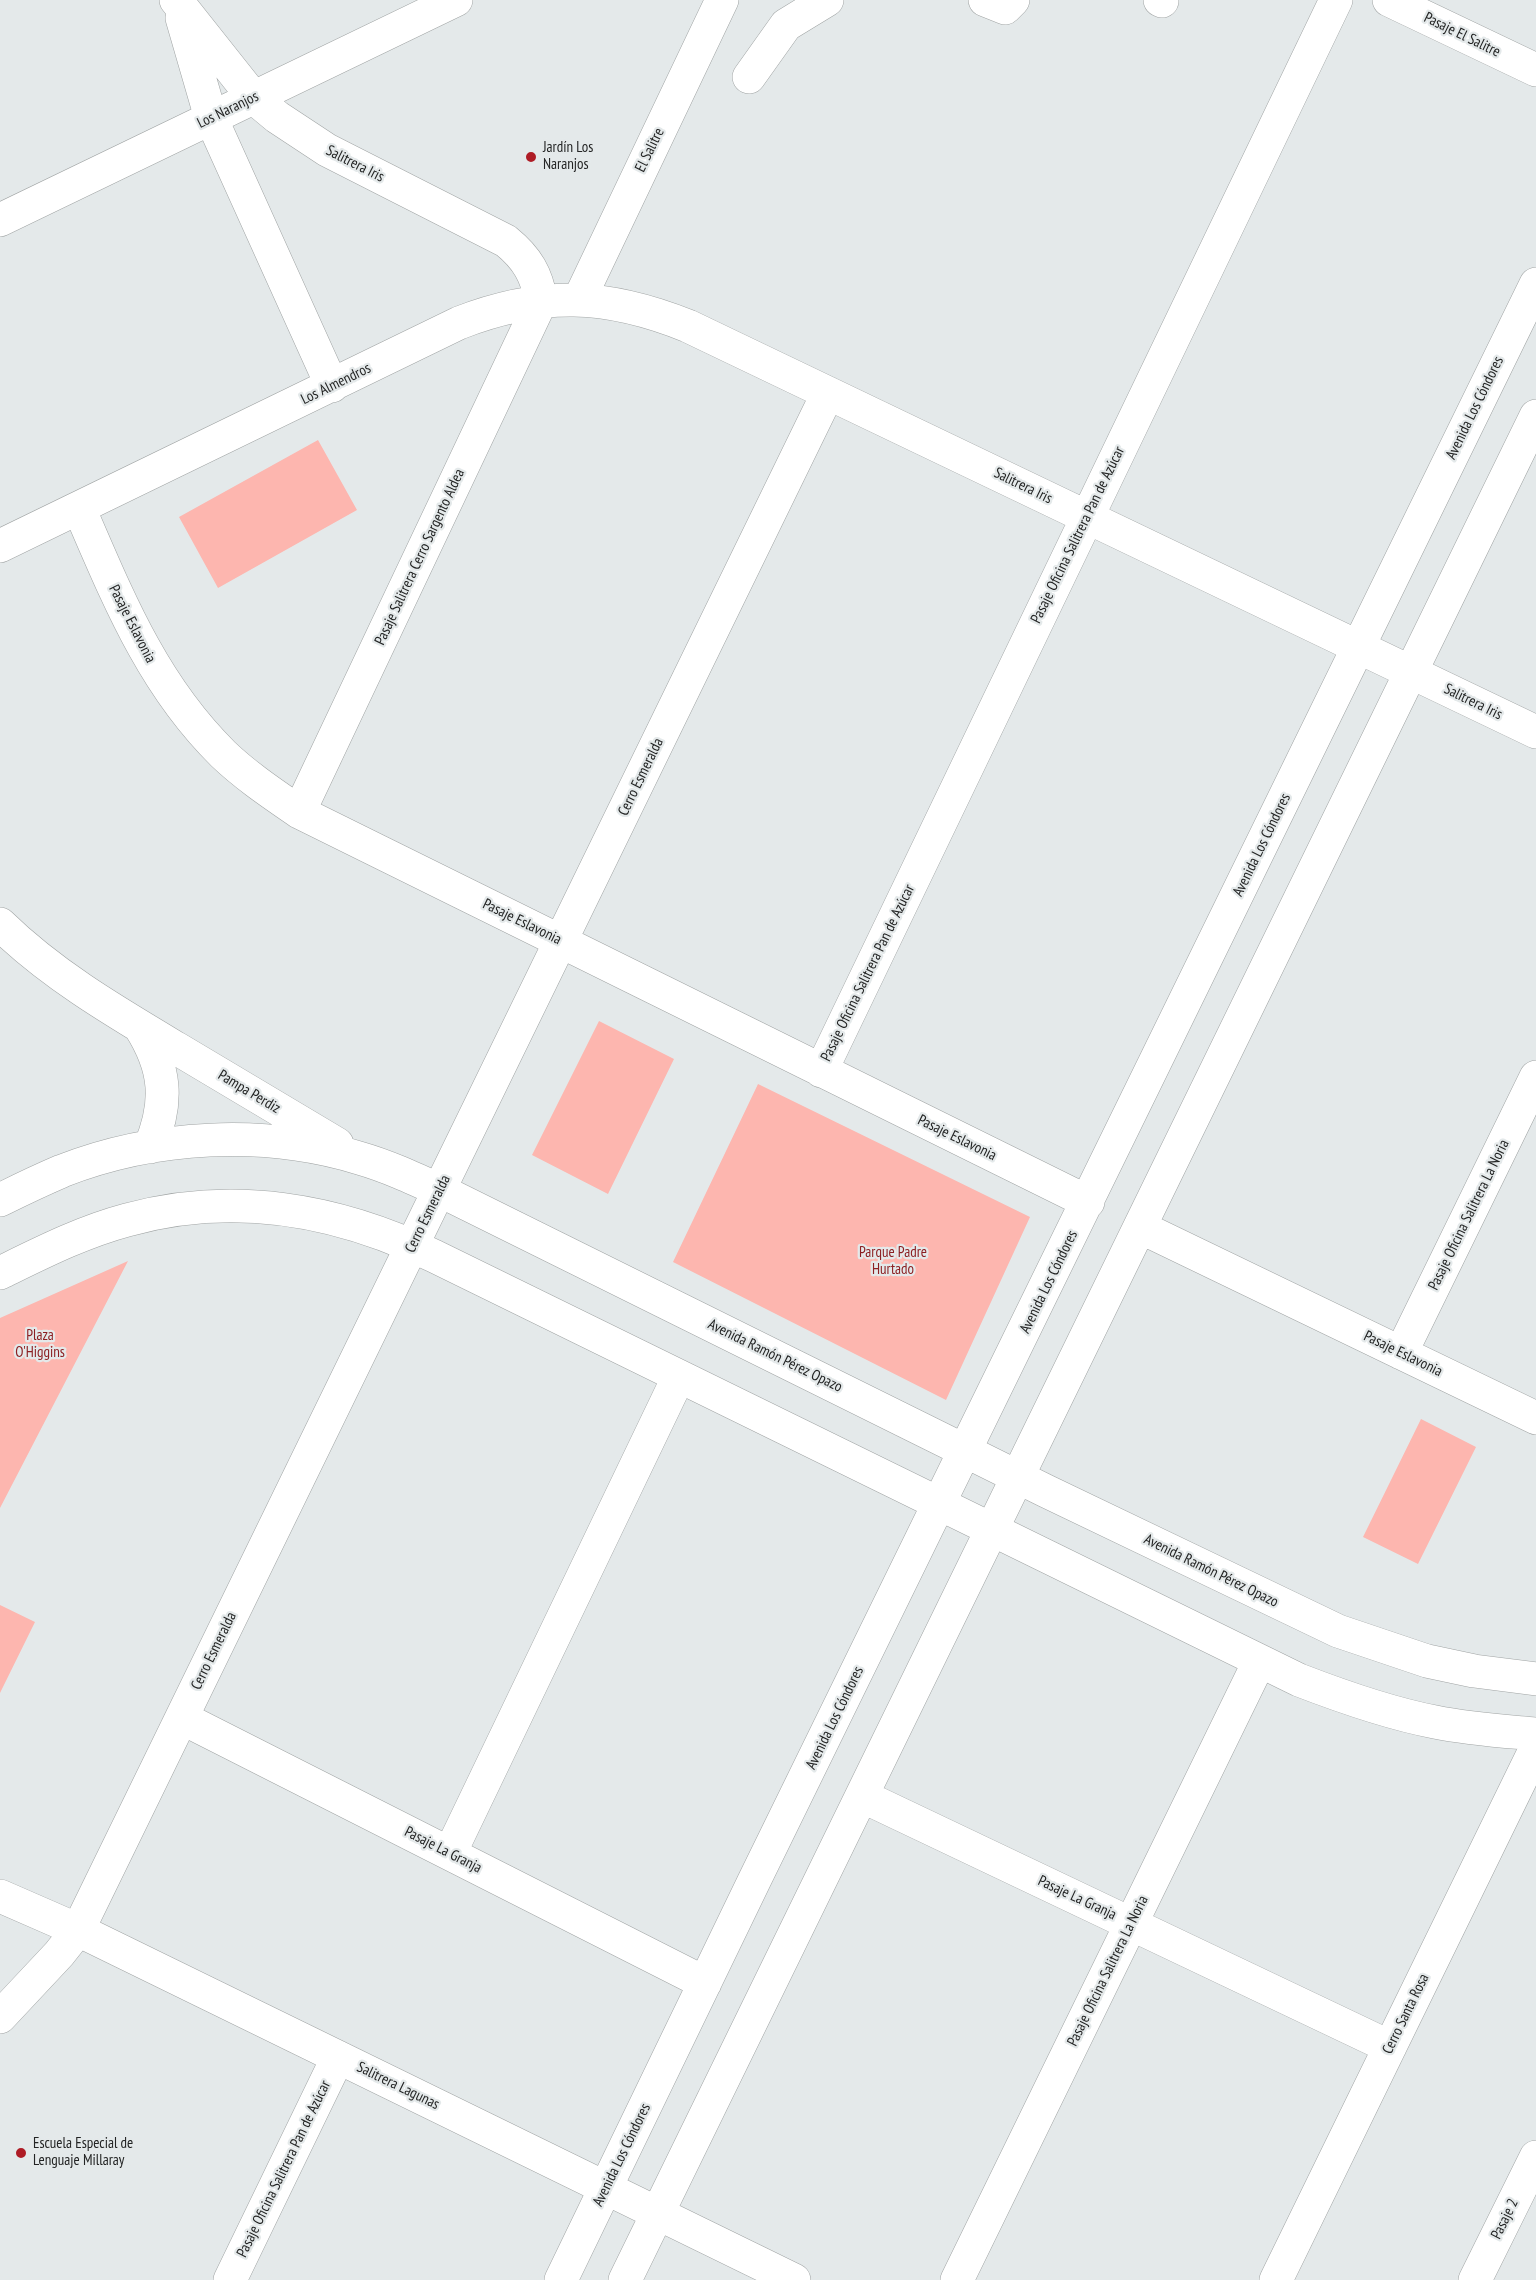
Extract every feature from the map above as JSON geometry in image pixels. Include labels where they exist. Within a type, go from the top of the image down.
[{"type":"street","name":"Los Naranjos","points":[[0,220],[456,0]]},
{"type":"street","name":"El Salitre","points":[[579,300],[722,0]]},
{"type":"street","points":[[749,77],[786,25],[828,0]]},
{"type":"street","points":[[985,0],[1005,8],[1013,0]]},
{"type":"street","name":"Pasaje Oficina Salitrera Pan de Azúcar","points":[[821,1071],[1336,0]]},
{"type":"street","name":"Pasaje El Salitre","points":[[1389,0],[1536,70]]},
{"type":"street","name":"Salitrera Iris","points":[[177,2],[254,97],[277,117],[327,150],[506,241],[518,251],[535,274],[541,301]]},
{"type":"street","name":"Salitrera Iris","points":[[177,2],[211,118],[332,386]]},
{"type":"street","name":"Avenida Los Cóndores","points":[[561,2280],[1536,284]]},
{"type":"street","name":"Los Almendros","points":[[0,546],[459,323],[504,308],[541,301],[579,300],[617,303],[653,312],[688,326]]},
{"type":"street","name":"Pasaje Salitrera Cerro Sargento Aldea","points":[[299,812],[541,301]]},
{"type":"street","name":"Salitrera Iris","points":[[688,326],[1359,647]]},
{"type":"street","name":"Cerro Esmeralda","points":[[0,2017],[60,1954],[78,1930],[828,393]]},
{"type":"street","points":[[625,2280],[1536,416]]},
{"type":"street","name":"Pasaje Eslavonia","points":[[79,508],[140,643],[164,683],[192,721],[224,755],[260,785],[299,812],[1088,1202]]},
{"type":"street","points":[[1359,647],[1411,672]]},
{"type":"street","name":"Salitrera Iris","points":[[1411,672],[1536,732]]},
{"type":"street","name":"Pampa Perdiz","points":[[0,924],[47,965],[140,1027],[359,1158]]},
{"type":"street","name":"Pampa Perdiz","points":[[140,1027],[150,1042],[162,1077],[162,1113],[150,1147]]},
{"type":"street","name":"Pasaje Oficina Salitrera La Noria","points":[[1401,1353],[1536,1077]]},
{"type":"street","name":"Avenida Ramón Pérez Opazo","points":[[0,1200],[63,1171],[106,1157],[150,1147],[202,1141],[255,1140],[308,1146],[359,1158],[400,1172],[439,1190],[1338,1631],[1427,1661],[1474,1671],[1536,1678]]},
{"type":"street","points":[[0,1273],[81,1235],[127,1220],[175,1210],[224,1206],[273,1208],[320,1215],[367,1227],[412,1246],[679,1376],[1259,1662],[1340,1696],[1381,1709],[1434,1722],[1536,1734]]},
{"type":"street","name":"Pasaje Eslavonia","points":[[1140,1227],[1536,1418]]},
{"type":"street","points":[[450,1854],[679,1376]]},
{"type":"street","name":"Pasaje Oficina Salitrera La Noria","points":[[957,2280],[1259,1662]]},
{"type":"street","name":"Pasaje La Granja","points":[[182,1718],[705,1983]]},
{"type":"street","name":"Cerro Santa Rosa","points":[[1276,2280],[1536,1748]]},
{"type":"street","name":"Pasaje La Granja","points":[[862,1796],[1390,2048]]},
{"type":"street","name":"Salitrera Lagunas","points":[[0,1896],[78,1930],[794,2280]]},
{"type":"street","name":"Pasaje Oficina Salitrera Pan de Azúcar","points":[[230,2280],[338,2057]]},
{"type":"street","name":"Pasaje 2","points":[[1475,2280],[1536,2157]]},
{"type":"green space","points":[[318,440],[357,510],[218,588],[179,517]]},
{"type":"green space","points":[[599,1021],[674,1059],[608,1194],[532,1155]]},
{"type":"green space","name":"Parque Padre Hurtado","points":[[758,1084],[1030,1217],[946,1400],[673,1262]]},
{"type":"green space","name":"Plaza O'Higgins","points":[[128,1261],[0,1508],[0,1318]]},
{"type":"green space","points":[[1421,1419],[1476,1447],[1418,1564],[1363,1537]]},
{"type":"green space","points":[[0,1605],[35,1622],[0,1693]]},
{"type":"place","name":"Jardín Los Naranjos","points":[[531,157]]},
{"type":"place","name":"Escuela Especial de Lenguaje Millaray","points":[[21,2153]]}]
